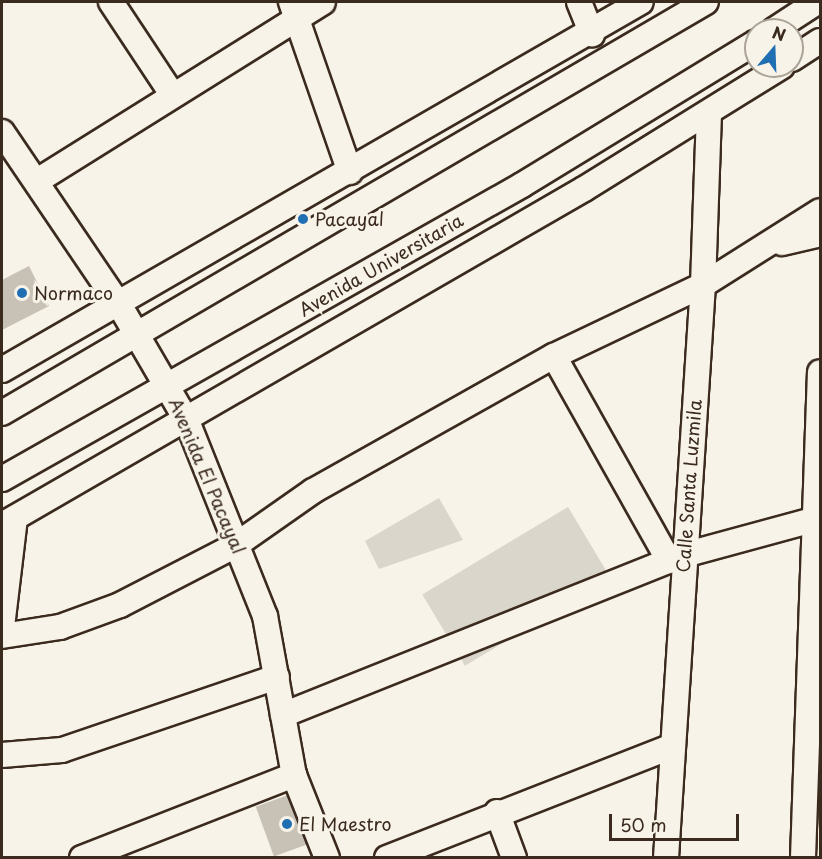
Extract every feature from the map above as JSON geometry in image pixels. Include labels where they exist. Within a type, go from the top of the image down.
[{"type":"street","points":[[111,2],[172,94]]},
{"type":"street","points":[[37,181],[172,94],[294,10],[323,2]]},
{"type":"street","points":[[579,2],[592,34]]},
{"type":"street","points":[[2,370],[120,306],[592,34],[641,2]]},
{"type":"street","points":[[2,412],[138,335],[706,2]]},
{"type":"street","points":[[792,18],[817,2]]},
{"type":"street","points":[[294,10],[350,172]]},
{"type":"street","points":[[804,51],[820,41]]},
{"type":"street","name":"Avenida Universitaria","points":[[2,479],[421,242],[744,49]]},
{"type":"street","points":[[2,627],[8,522],[187,421],[709,114],[764,78]]},
{"type":"street","name":"Calle Santa Luzmila","points":[[666,858],[673,746],[677,558],[704,285],[709,114]]},
{"type":"street","name":"Avenida El Pacayal","points":[[2,132],[120,306],[187,421],[265,616],[278,677],[294,775],[327,858]]},
{"type":"street","points":[[421,242],[556,204]]},
{"type":"street","points":[[2,636],[60,627],[120,605],[236,545],[313,491],[554,356],[704,285],[820,211]]},
{"type":"street","points":[[765,246],[820,234]]},
{"type":"street","points":[[554,356],[677,558]]},
{"type":"street","points":[[803,858],[815,663],[820,372]]},
{"type":"street","points":[[283,715],[677,558],[818,518]]},
{"type":"street","points":[[2,755],[62,750],[278,677]]},
{"type":"street","points":[[387,858],[497,812],[673,746]]},
{"type":"street","points":[[82,858],[294,775]]},
{"type":"street","points":[[497,812],[514,858]]},
{"type":"shaded area","points":[[439,498],[463,540],[379,569],[365,541]]},
{"type":"shaded area","points":[[568,507],[611,578],[465,666],[422,595]]},
{"type":"building","name":"Normaco","points":[[29,266],[49,306],[2,330],[2,280]]},
{"type":"building","name":"El Maestro","points":[[299,791],[317,841],[274,857],[256,807]]},
{"type":"place","name":"Pacayal","points":[[303,219]]},
{"type":"place","name":"Normaco","points":[[22,293]]},
{"type":"place","name":"El Maestro","points":[[287,824]]}]
